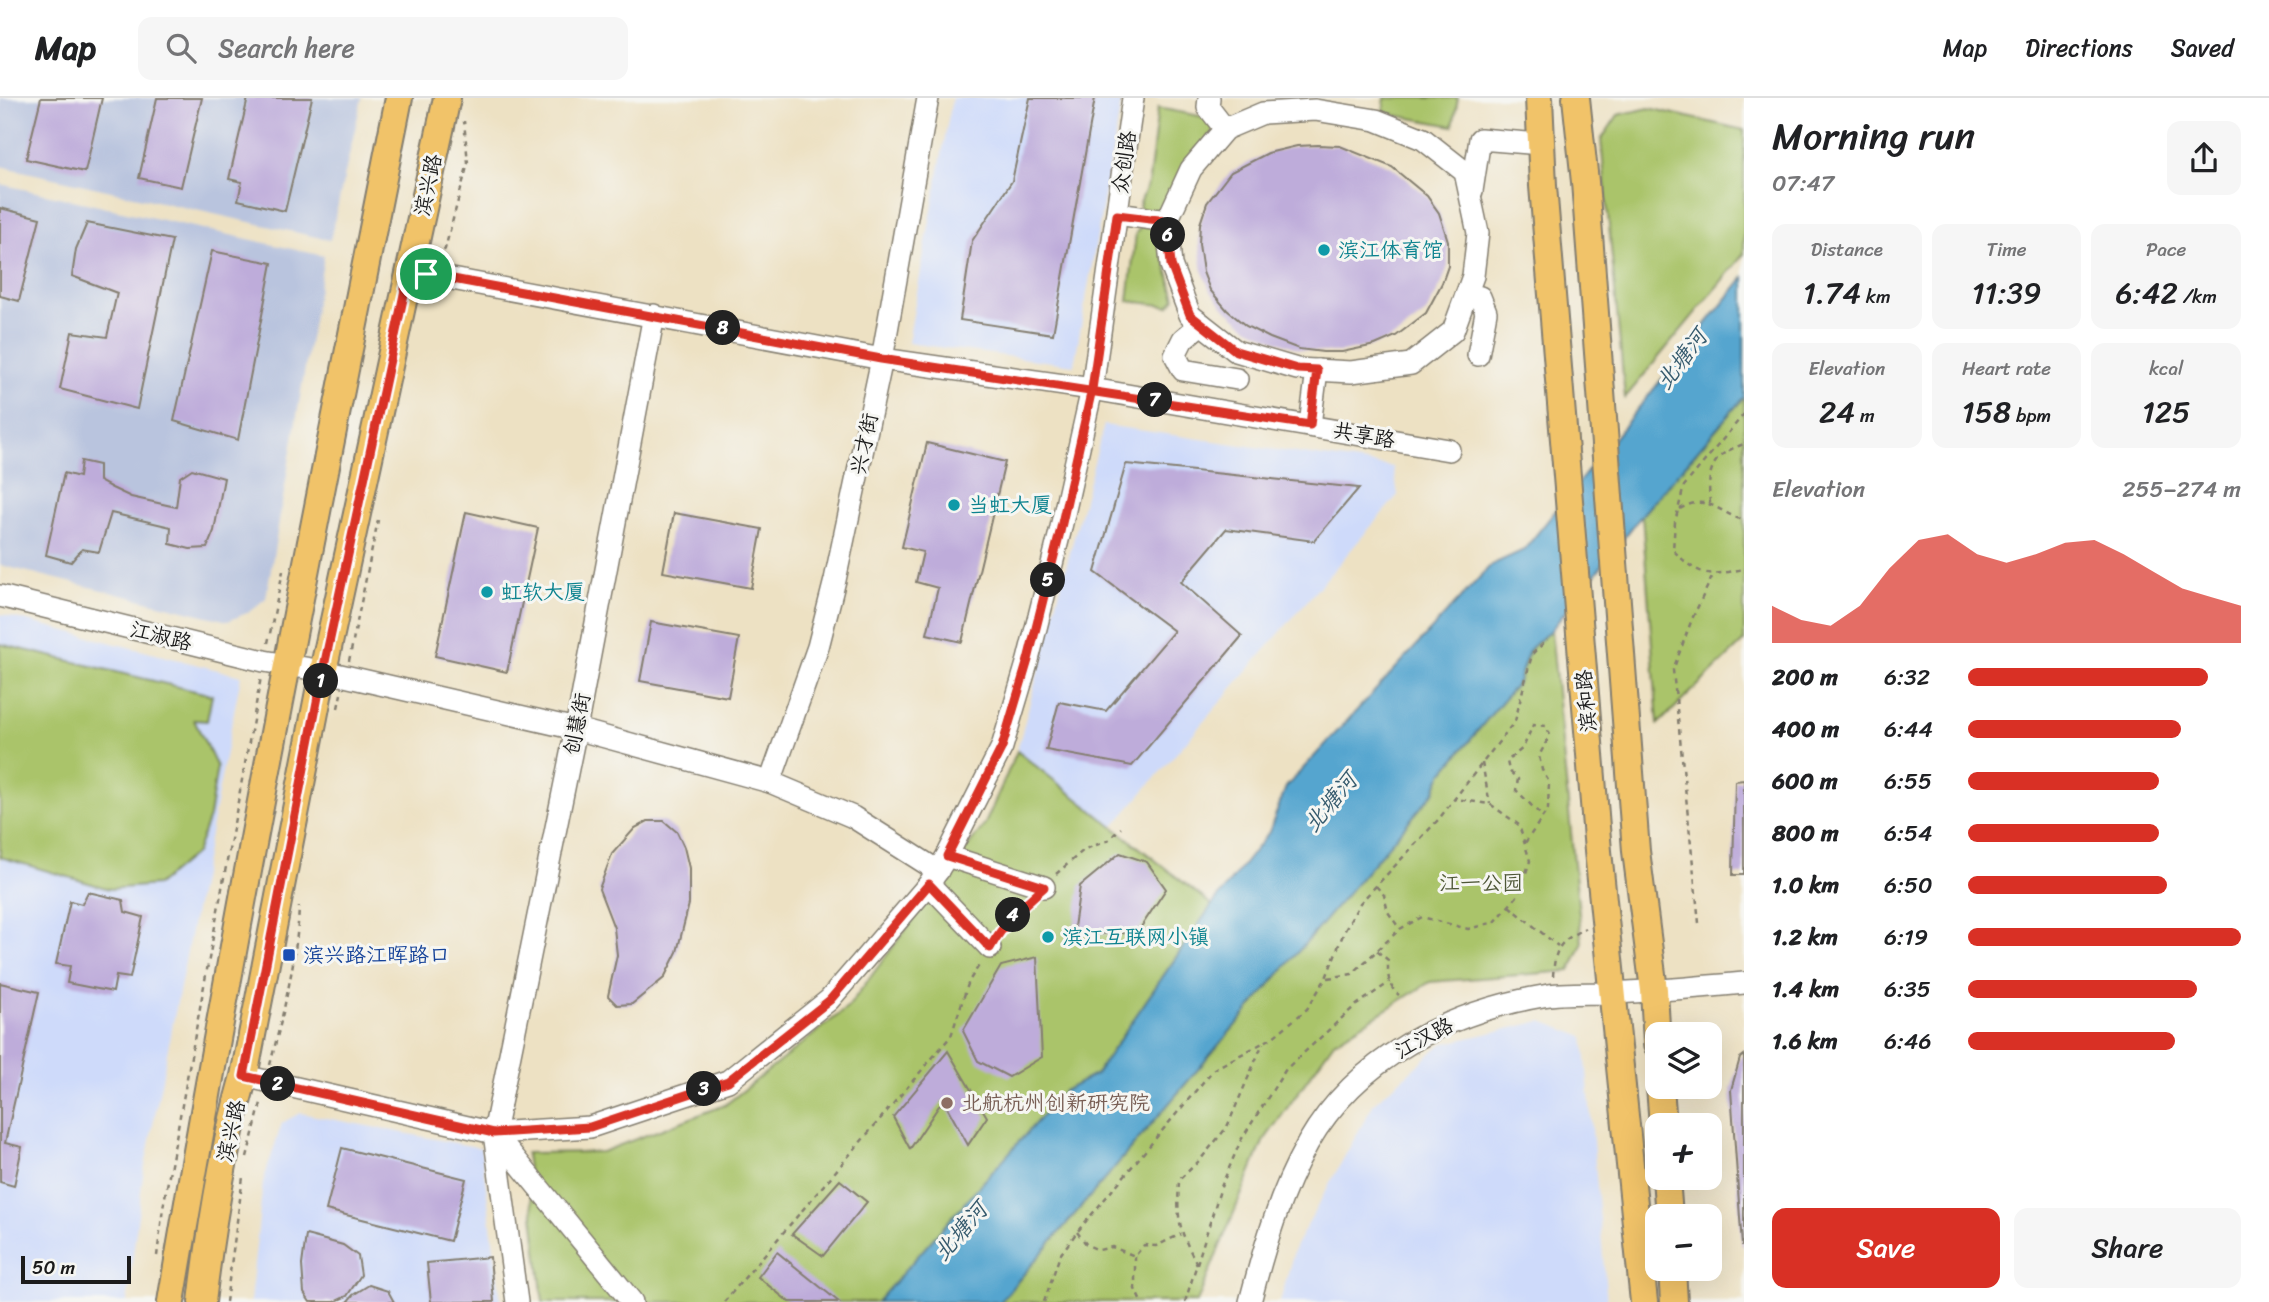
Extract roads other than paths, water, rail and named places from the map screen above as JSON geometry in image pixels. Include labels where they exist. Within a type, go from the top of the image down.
[{"type":"main road","name":"滨兴路","points":[[170,1302],[285,665],[399,98]]},
{"type":"main road","name":"滨和路","points":[[1539,98],[1543,186],[1598,851],[1644,1302]]},
{"type":"main road","name":"滨和路","points":[[1576,98],[1585,182],[1636,851],[1656,1022]]},
{"type":"main road","name":"滨兴路","points":[[202,1302],[212,1223],[232,1116],[255,1079],[334,674],[455,108]]},
{"type":"main road","points":[[1673,1281],[1674,1302]]},
{"type":"street","name":"兴才街","points":[[770,782],[818,647],[832,594],[881,359],[928,98]]},
{"type":"street","name":"众创路","points":[[255,1079],[494,1133],[590,1127],[728,1081],[830,1000],[938,870],[1002,747],[1028,660],[1092,389],[1133,98]]},
{"type":"street","points":[[1209,98],[1208,107],[1225,129]]},
{"type":"street","points":[[1343,106],[1423,139],[1465,172],[1478,233],[1473,276],[1453,331],[1411,364],[1351,372],[1297,369],[1236,351],[1190,315],[1171,265],[1167,221],[1191,169],[1225,129],[1263,113],[1343,106]]},
{"type":"street","points":[[1471,201],[1480,139],[1541,144]]},
{"type":"street","points":[[1117,215],[1167,221]]},
{"type":"street","name":"共享路","points":[[418,272],[881,359],[1092,389],[1449,450]]},
{"type":"street","points":[[1467,293],[1480,297],[1486,312],[1478,355]]},
{"type":"street","name":"创慧街","points":[[517,1302],[494,1133],[576,729],[654,315]]},
{"type":"street","points":[[1201,324],[1183,339],[1175,355],[1183,370],[1237,379]]},
{"type":"street","points":[[1310,425],[1317,370]]},
{"type":"street","name":"江淑路","points":[[0,596],[285,665],[576,729],[770,782],[853,817],[938,870]]},
{"type":"street","points":[[938,870],[1044,887]]},
{"type":"street","points":[[938,870],[990,948]]},
{"type":"street","name":"江汉路","points":[[1250,1302],[1282,1198],[1309,1142],[1340,1100],[1375,1065],[1429,1031],[1485,1009],[1545,996],[1744,984]]},
{"type":"street","points":[[494,1133],[632,1302]]},
{"type":"water","name":"北塘河","points":[[1744,277],[1744,397],[1642,515],[1551,630],[1529,650],[1518,682],[1442,774],[1434,792],[1000,1302],[877,1302],[1064,1091],[1096,1074],[1212,905],[1269,832],[1286,787],[1491,565],[1524,550]]},
{"type":"place","name":"滨江体育馆","points":[[1324,250]]},
{"type":"place","name":"当虹大厦","points":[[954,505]]},
{"type":"place","name":"虹软大厦","points":[[487,592]]},
{"type":"place","name":"滨江互联网小镇","points":[[1048,937]]},
{"type":"place","name":"滨兴路江晖路口","points":[[289,955]]},
{"type":"place","name":"北航杭州创新研究院","points":[[947,1103]]},
{"type":"park label","name":"江一公园","points":[[1481,883]]}]
